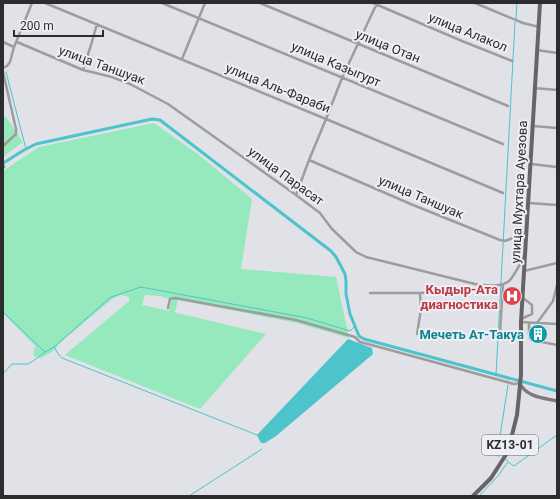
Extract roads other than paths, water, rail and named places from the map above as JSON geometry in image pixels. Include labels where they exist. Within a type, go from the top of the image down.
[{"type":"main road","name":"улица Мухтара Ауезова","points":[[520,383],[521,320],[540,3]]},
{"type":"main road","points":[[520,383],[524,390],[530,395],[557,401]]},
{"type":"main road","name":"KZ13-01","points":[[473,496],[491,478],[507,453],[515,424],[520,383]]},
{"type":"street","points":[[3,68],[10,62],[32,3]]},
{"type":"street","name":"улица Аль-Фараби","points":[[45,3],[502,193]]},
{"type":"street","name":"улица Казыгурт","points":[[162,3],[503,144]]},
{"type":"street","points":[[182,59],[205,3]]},
{"type":"street","name":"улица Отан","points":[[260,3],[508,106]]},
{"type":"street","name":"улица Алакол","points":[[373,3],[512,61]]},
{"type":"street","points":[[475,3],[523,23],[538,27]]},
{"type":"street","points":[[296,195],[342,78],[377,4]]},
{"type":"street","points":[[83,70],[97,24]]},
{"type":"street","points":[[3,42],[14,48]]},
{"type":"street","name":"улица Таншуак","points":[[17,42],[83,70],[130,84],[159,98]]},
{"type":"street","points":[[537,50],[557,52]]},
{"type":"street","points":[[3,72],[16,129],[16,134],[3,146]]},
{"type":"street","points":[[534,88],[557,90]]},
{"type":"street","name":"улица Парасат","points":[[159,98],[320,213],[332,229],[356,252],[366,257],[471,284],[489,286],[502,284]]},
{"type":"street","points":[[533,126],[557,128]]},
{"type":"street","name":"улица Таншуак","points":[[309,160],[421,208],[503,240],[527,233]]},
{"type":"street","points":[[530,164],[557,167]]},
{"type":"street","points":[[529,203],[557,205]]},
{"type":"street","points":[[500,334],[502,284],[510,280],[526,254]]},
{"type":"street","points":[[524,271],[557,263]]},
{"type":"street","points":[[471,284],[471,290]]},
{"type":"street","points":[[537,323],[553,301],[557,285]]},
{"type":"street","points":[[370,293],[420,293],[471,290],[489,286]]},
{"type":"street","points":[[417,334],[421,309],[420,293]]},
{"type":"street","points":[[521,320],[532,314],[532,305],[523,297]]},
{"type":"street","points":[[168,308],[170,300],[175,298],[296,320],[355,337],[360,342],[514,384],[520,383]]},
{"type":"street","points":[[521,320],[529,323],[557,324]]},
{"type":"street","points":[[529,323],[530,338],[532,340],[557,345]]},
{"type":"water","points":[[348,339],[372,348],[373,354],[276,436],[265,443],[261,443],[257,435]]},
{"type":"waterway","points":[[516,19],[517,3]]},
{"type":"waterway","points":[[496,375],[515,22]]},
{"type":"waterway","points":[[6,72],[26,149]]},
{"type":"waterway","points":[[5,162],[36,144],[152,119],[160,120],[331,251],[345,274],[346,294],[350,314],[359,336],[364,339],[557,391]]},
{"type":"waterway","points":[[3,374],[12,364],[28,364],[54,347],[111,297],[141,287],[307,318],[350,331],[355,326]]},
{"type":"waterway","points":[[3,312],[45,352]]},
{"type":"waterway","points":[[54,347],[62,358],[257,435]]},
{"type":"waterway","points":[[499,457],[497,455],[508,385]]},
{"type":"waterway","points":[[506,459],[514,466],[557,435]]},
{"type":"waterway","points":[[189,496],[262,449]]},
{"type":"waterway","points":[[479,496],[498,476],[507,463]]},
{"type":"place","name":"Кыдыр-Ата диагностика","points":[[512,296]]},
{"type":"place","name":"Мечеть Ат-Такуа","points":[[538,334]]}]
